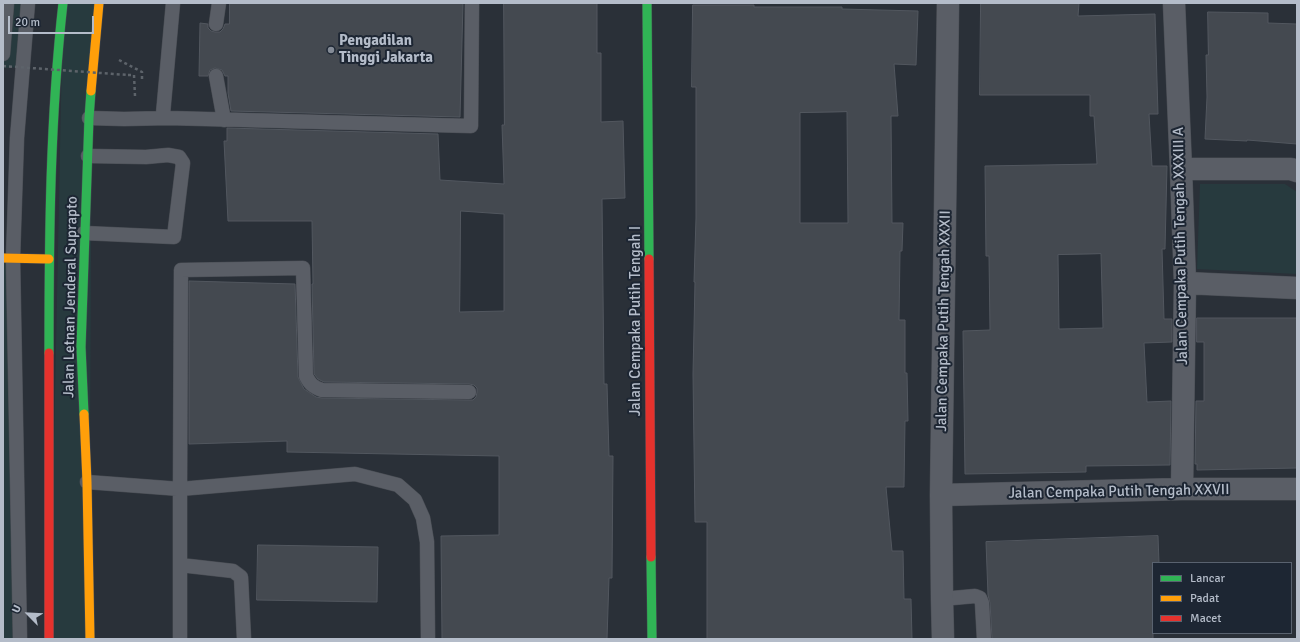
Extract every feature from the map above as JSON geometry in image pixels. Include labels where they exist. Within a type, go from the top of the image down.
[{"type":"main road","name":"Jalan Letnan Jenderal Suprapto","points":[[49,639],[49,227],[58,47],[63,3]]},
{"type":"main road","name":"Jalan Letnan Jenderal Suprapto","points":[[90,639],[87,482],[81,347],[89,118],[99,3]]},
{"type":"main road","name":"Jalan Cempaka Putih Tengah I","points":[[647,3],[652,639]]},
{"type":"main road","points":[[8,258],[49,259]]},
{"type":"street","name":"Jalan Cempaka Putih Tengah XXXII","points":[[944,639],[941,496],[948,3]]},
{"type":"street","name":"Jalan Cempaka Putih Tengah XXXIII A","points":[[1174,3],[1182,169],[1185,283],[1182,489]]},
{"type":"street","points":[[1182,169],[1291,169],[1297,171]]},
{"type":"street","points":[[1185,283],[1297,288]]},
{"type":"street","name":"Jalan Cempaka Putih Tengah XXVII","points":[[941,496],[1182,489],[1297,489]]},
{"type":"lane","points":[[3,54],[7,3]]},
{"type":"lane","points":[[20,639],[8,258],[28,3]]},
{"type":"lane","points":[[168,118],[163,114],[173,3]]},
{"type":"lane","points":[[216,24],[219,3]]},
{"type":"lane","points":[[89,118],[168,118],[471,126],[472,3]]},
{"type":"lane","points":[[216,76],[224,120]]},
{"type":"lane","points":[[84,233],[174,237],[183,163],[179,157],[168,155],[146,157],[88,156]]},
{"type":"lane","points":[[180,639],[181,270],[303,268],[306,376],[315,388],[322,390],[469,392]]},
{"type":"lane","points":[[87,482],[180,489],[355,474],[398,485],[415,500],[423,518],[427,542],[428,639]]},
{"type":"lane","points":[[180,565],[232,571],[241,577],[244,639]]},
{"type":"lane","points":[[942,599],[975,596],[980,598],[982,602],[984,639]]},
{"type":"path","points":[[3,66],[134,75],[135,102]]},
{"type":"path","points":[[142,72],[142,87]]},
{"type":"green space","points":[[9,3],[30,3],[23,67],[3,68]]},
{"type":"green space","points":[[63,3],[99,3],[92,72],[89,639],[50,639]]},
{"type":"green space","points":[[1200,184],[1285,184],[1297,192],[1297,274],[1197,269]]},
{"type":"green space","points":[[3,258],[13,258],[20,639],[3,639]]},
{"type":"building","name":"Pengadilan Tinggi Jakarta","points":[[230,3],[463,3],[460,117],[231,111],[228,93],[228,76],[225,76],[222,70],[215,68],[210,70],[208,76],[199,76],[200,23],[208,24],[208,28],[211,31],[220,32],[225,24],[229,24]]},
{"type":"building","points":[[504,3],[597,3],[597,53],[601,53],[601,122],[623,121],[625,198],[602,199],[604,384],[607,384],[609,456],[613,456],[612,578],[609,578],[607,639],[442,639],[441,536],[499,535],[499,456],[287,452],[287,441],[189,444],[189,281],[295,284],[298,377],[304,389],[316,397],[473,400],[476,397],[477,392],[477,388],[474,385],[469,384],[324,382],[318,379],[314,374],[312,221],[228,221],[224,141],[227,141],[227,128],[438,134],[440,180],[504,184],[502,125],[504,125]],"holes":[[[461,211],[504,214],[504,311],[460,312]]]},
{"type":"building","points":[[981,3],[1079,3],[1078,16],[1155,14],[1158,114],[1149,114],[1152,166],[1167,166],[1165,249],[1162,249],[1164,319],[1172,319],[1172,342],[1144,343],[1147,402],[1171,401],[1170,465],[1086,466],[1086,472],[965,474],[963,331],[990,330],[989,256],[986,256],[985,166],[1097,164],[1094,116],[1090,116],[1090,95],[980,95]],"holes":[[[1101,254],[1103,328],[1059,329],[1058,255]]]},
{"type":"building","points":[[693,5],[842,7],[842,9],[918,11],[916,65],[894,64],[898,116],[891,116],[892,223],[903,223],[902,251],[900,251],[899,320],[905,320],[905,373],[907,373],[908,421],[905,421],[904,487],[886,487],[892,551],[903,551],[904,599],[911,599],[912,639],[707,639],[707,522],[695,522],[693,374],[696,218],[696,87],[692,87]],"holes":[[[847,112],[848,223],[800,223],[800,113]]]},
{"type":"building","points":[[1208,12],[1268,13],[1268,23],[1297,24],[1297,144],[1247,140],[1205,139]]},
{"type":"building","points":[[1197,318],[1297,318],[1297,468],[1197,470],[1197,464],[1195,464],[1196,401],[1204,401],[1204,342],[1197,342]]},
{"type":"building","points":[[1158,536],[1159,562],[1152,562],[1153,639],[992,639],[990,603],[988,595],[986,542]]},
{"type":"building","points":[[258,545],[378,547],[377,602],[257,600]]},
{"type":"traffic: fast","points":[[49,353],[51,178],[55,90],[63,3]]},
{"type":"traffic: fast","points":[[647,3],[649,259]]},
{"type":"traffic: fast","points":[[84,414],[81,347],[91,91]]},
{"type":"traffic: fast","points":[[651,557],[652,639]]},
{"type":"traffic: slow","points":[[91,91],[99,3]]},
{"type":"traffic: slow","points":[[3,258],[49,259]]},
{"type":"traffic: slow","points":[[84,414],[90,639]]},
{"type":"traffic: jam","points":[[649,259],[651,557]]},
{"type":"traffic: jam","points":[[49,353],[49,639]]},
{"type":"place","name":"Pengadilan Tinggi Jakarta","points":[[331,50]]}]
